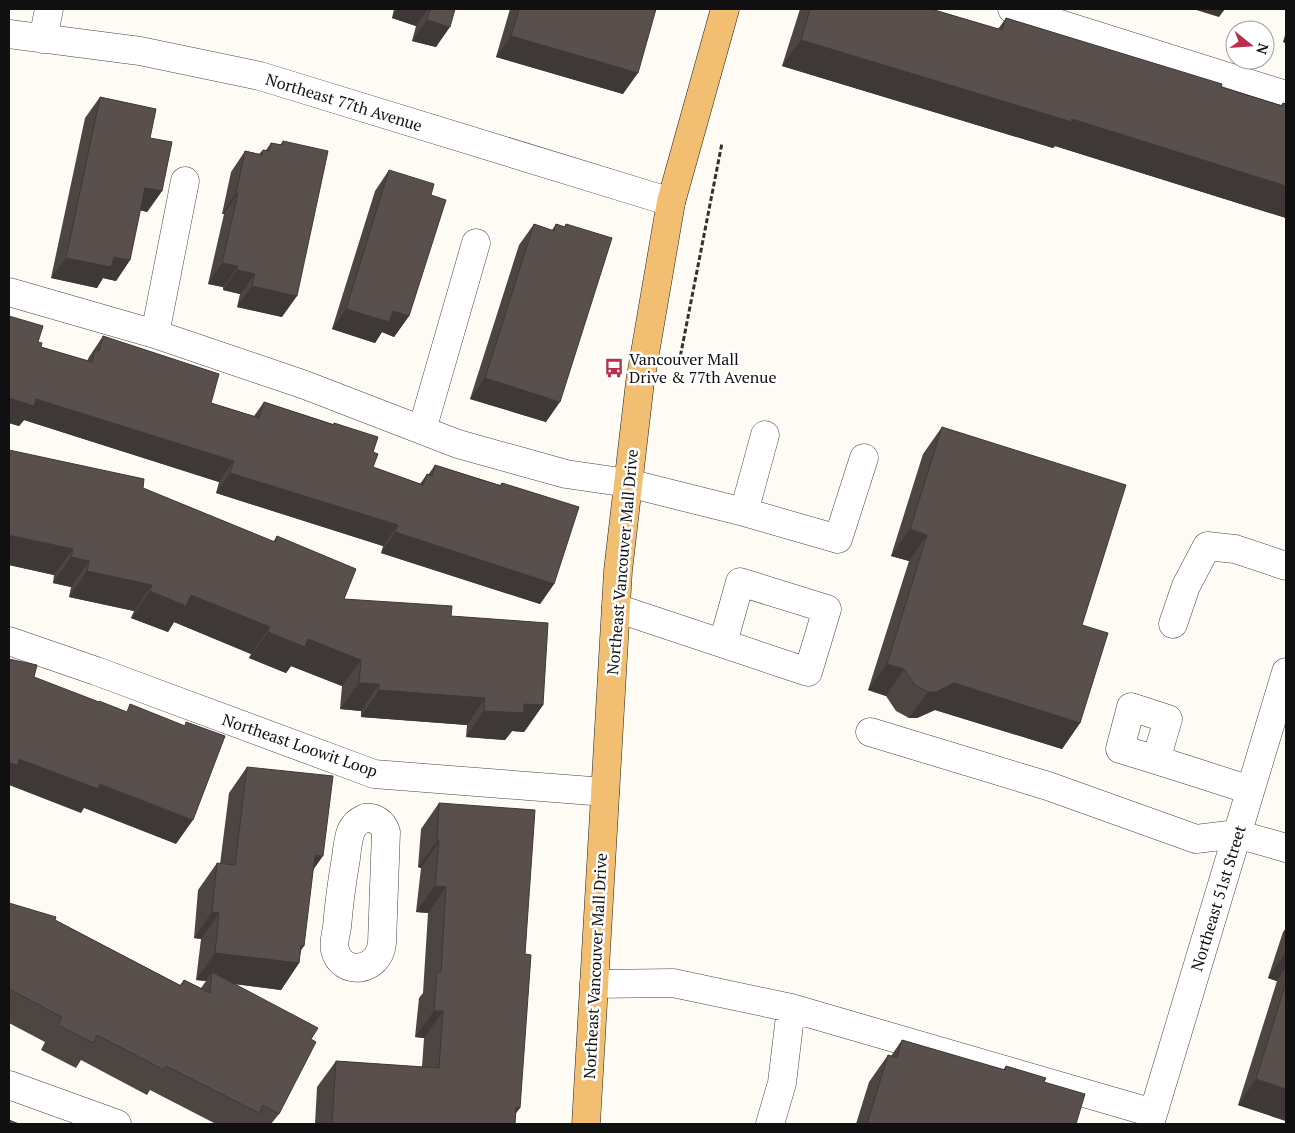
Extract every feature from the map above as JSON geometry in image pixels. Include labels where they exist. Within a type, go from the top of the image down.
[{"type":"main road","name":"Northeast Vancouver Mall Drive","points":[[586,1124],[618,571],[640,382],[672,202],[725,9]]},
{"type":"street","points":[[43,39],[49,9]]},
{"type":"street","points":[[1012,9],[1286,95]]},
{"type":"street","name":"Northeast 77th Avenue","points":[[9,34],[140,51],[260,76],[672,202]]},
{"type":"street","points":[[155,334],[185,181]]},
{"type":"street","points":[[422,430],[476,243]]},
{"type":"street","points":[[9,292],[155,334],[306,385],[458,444],[566,474],[628,483],[744,512],[838,539],[864,458]]},
{"type":"street","points":[[744,512],[765,435]]},
{"type":"street","points":[[1173,624],[1186,586],[1207,546],[1235,549],[1286,566]]},
{"type":"street","points":[[616,608],[723,643]]},
{"type":"street","name":"Northeast Loowit Loop","points":[[9,641],[105,674],[374,774],[605,792]]},
{"type":"street","name":"Northeast 51st Street","points":[[1151,1119],[1286,672]]},
{"type":"street","points":[[870,732],[1048,786],[1196,838],[1237,834],[1286,848]]},
{"type":"street","points":[[1156,760],[1250,790]]},
{"type":"street","points":[[370,818],[374,774]]},
{"type":"street","points":[[370,818],[381,822],[386,832],[381,951],[372,964],[364,967],[357,968],[342,962],[334,949],[341,885],[352,829],[359,820],[370,818]]},
{"type":"street","points":[[341,885],[384,890]]},
{"type":"street","points":[[594,984],[673,983],[791,1008],[1151,1119]]},
{"type":"street","points":[[770,1124],[782,1083],[791,1008]]},
{"type":"street","points":[[9,1085],[117,1124]]},
{"type":"path","points":[[679,363],[723,136]]},
{"type":"building","points":[[430,9],[455,9],[450,27],[427,20]]},
{"type":"building","points":[[519,9],[656,9],[638,73],[511,36]]},
{"type":"building","points":[[810,9],[931,9],[1002,30],[1006,18],[1222,84],[1221,87],[1282,106],[1283,103],[1286,104],[1286,186],[1072,119],[1072,122],[801,40]]},
{"type":"building","points":[[100,97],[156,109],[150,138],[172,142],[162,191],[145,188],[130,260],[114,257],[111,267],[66,258]]},
{"type":"building","points":[[283,141],[328,151],[297,296],[252,286],[255,274],[237,270],[238,266],[222,263],[238,193],[236,193],[245,151],[262,155],[263,150],[269,151],[271,143],[282,145]]},
{"type":"building","points":[[389,170],[434,184],[431,195],[446,200],[409,316],[393,311],[389,322],[346,309]]},
{"type":"building","points":[[534,224],[554,231],[556,224],[565,227],[566,224],[612,238],[560,402],[485,378]]},
{"type":"building","points":[[9,316],[43,326],[38,342],[42,343],[41,347],[92,362],[95,350],[99,351],[103,336],[219,374],[211,403],[259,418],[264,402],[378,437],[373,452],[378,454],[373,467],[423,485],[427,474],[432,476],[435,465],[501,486],[502,483],[579,507],[554,584],[395,532],[398,525],[230,473],[234,461],[36,399],[34,406],[9,398]]},
{"type":"building","points":[[942,427],[1126,485],[1082,625],[1108,633],[1080,723],[954,683],[936,692],[928,692],[915,685],[904,669],[887,664],[927,535],[910,529]]},
{"type":"building","points":[[9,450],[144,479],[143,488],[275,542],[277,536],[356,569],[344,599],[452,606],[451,616],[548,623],[543,705],[524,704],[524,713],[484,711],[485,698],[379,690],[379,684],[359,683],[361,660],[308,639],[305,647],[268,632],[270,627],[191,595],[186,606],[150,591],[152,585],[87,571],[89,561],[71,557],[73,549],[9,535]]},
{"type":"building","points":[[9,659],[37,665],[34,677],[127,712],[130,704],[185,726],[186,722],[225,736],[193,820],[100,784],[98,789],[19,759],[18,765],[9,763]]},
{"type":"building","points":[[247,767],[333,776],[323,856],[315,855],[304,946],[301,945],[299,963],[215,953],[219,913],[212,912],[217,863],[235,865]]},
{"type":"building","points":[[439,803],[535,810],[525,954],[531,955],[520,1108],[516,1107],[515,1124],[332,1124],[336,1061],[439,1068],[443,1011],[434,1011],[437,972],[441,972],[446,887],[435,886],[439,841],[437,841]]},
{"type":"building","points":[[9,903],[56,917],[55,920],[181,986],[184,980],[210,993],[212,972],[318,1028],[311,1039],[316,1042],[279,1114],[263,1105],[259,1113],[166,1066],[164,1070],[97,1035],[93,1043],[58,1025],[62,1017],[9,989]]},
{"type":"building","points":[[1286,982],[1286,1089],[1256,1079]]},
{"type":"building","points":[[902,1040],[1005,1070],[1006,1066],[1046,1078],[1044,1082],[1085,1094],[1076,1124],[867,1124],[888,1055],[897,1058]]},
{"type":"building","points":[[9,1120],[19,1124],[9,1124]]},
{"type":"place","name":"Vancouver Mall Drive & 77th Avenue","points":[[614,368]]}]
